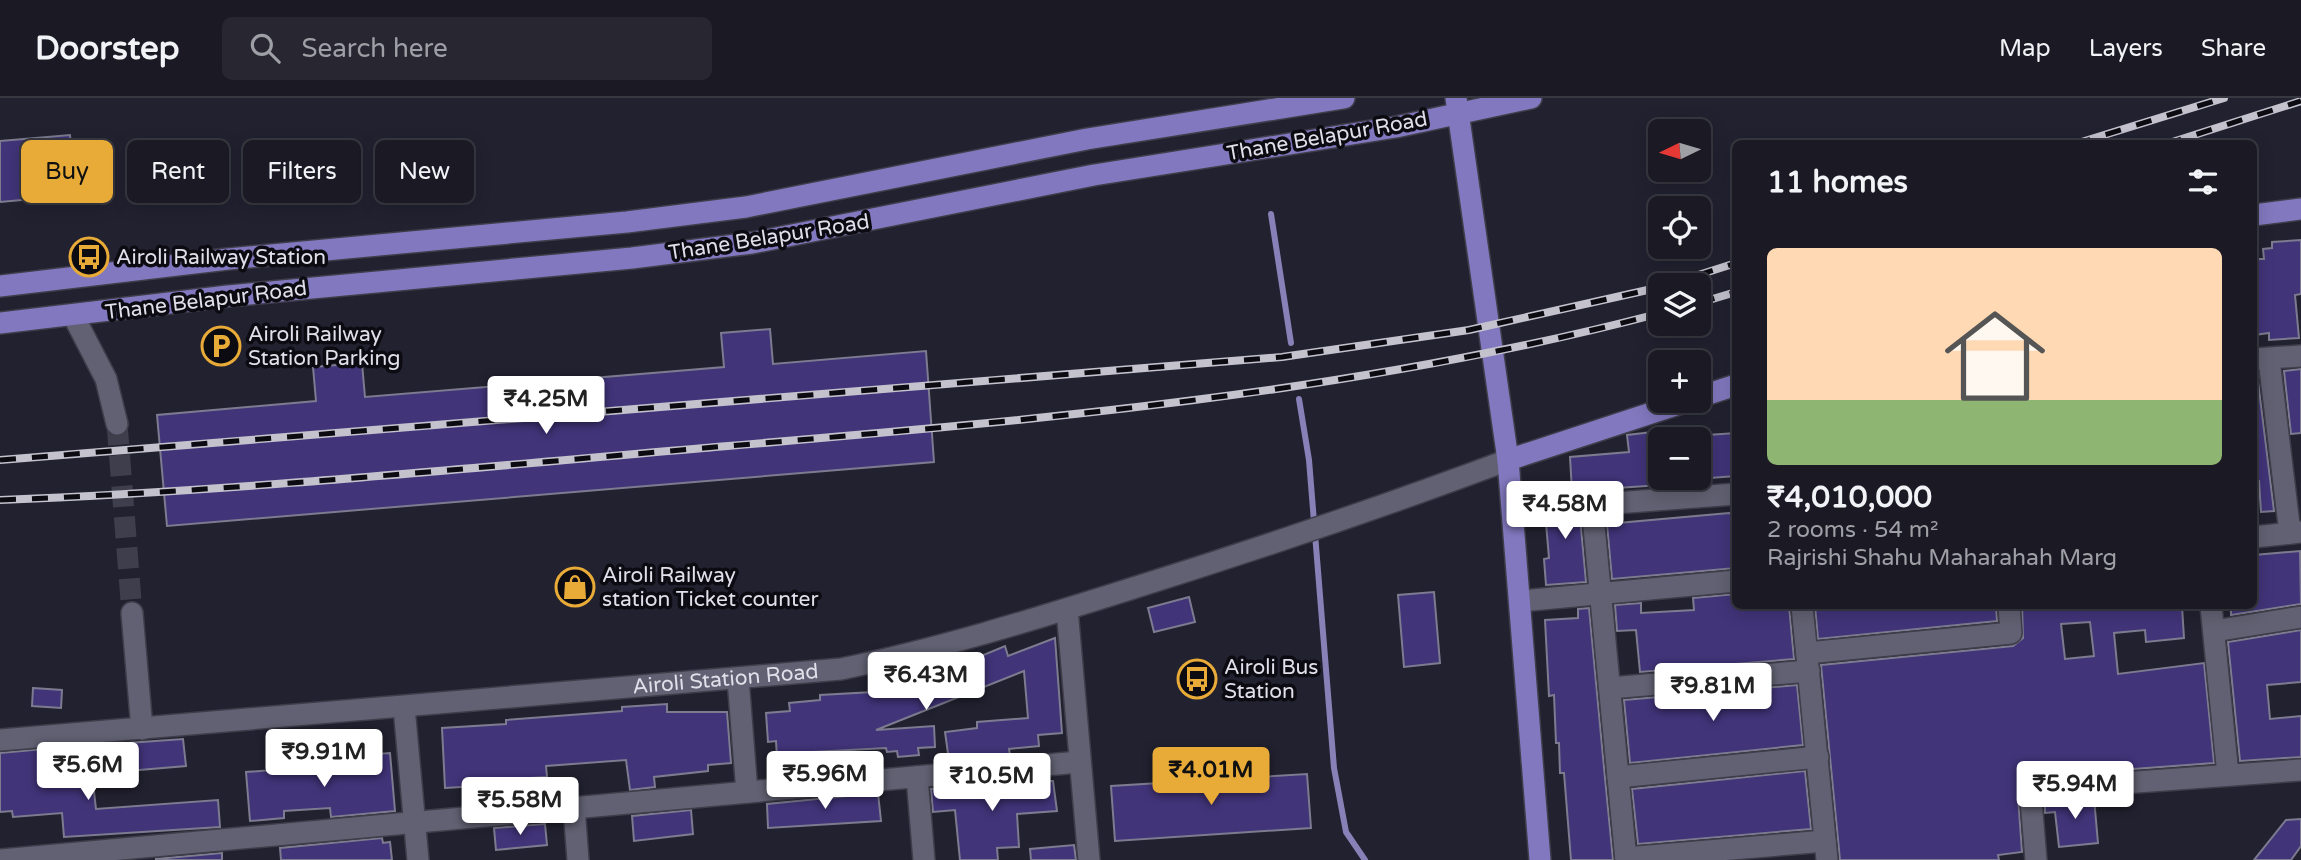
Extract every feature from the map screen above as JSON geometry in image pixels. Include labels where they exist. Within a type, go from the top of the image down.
[{"type":"main road","name":"Thane Belapur Road","points":[[0,286],[228,259],[627,222],[746,207],[1087,139],[1344,98]]},
{"type":"main road","name":"Thane Belapur Road","points":[[0,323],[228,296],[632,258],[752,243],[1094,175],[1396,127],[1457,106],[1531,98]]},
{"type":"main road","points":[[1457,106],[1508,460],[1541,860]]},
{"type":"main road","points":[[2257,215],[2301,209]]},
{"type":"main road","points":[[1711,393],[1732,386]]},
{"type":"main road","points":[[1508,460],[1651,413]]},
{"type":"street","points":[[73,316],[106,379],[117,424]]},
{"type":"street","points":[[2257,537],[2298,536],[2262,359],[2301,356]]},
{"type":"street","points":[[2280,446],[2301,444]]},
{"type":"street","name":"Airoli Station Road","points":[[0,740],[841,669],[918,653],[1067,609],[1341,522],[1508,460]]},
{"type":"street","points":[[1732,494],[1602,504],[1596,508],[1593,516],[1626,859],[1826,850],[1802,609]]},
{"type":"street","points":[[1521,601],[1601,596],[1732,581]]},
{"type":"street","points":[[1067,609],[1089,860]]},
{"type":"street","points":[[1610,688],[2011,633],[2009,609]]},
{"type":"street","points":[[2211,609],[2228,775]]},
{"type":"street","points":[[132,613],[142,729]]},
{"type":"street","points":[[2214,631],[2301,617]]},
{"type":"street","points":[[738,679],[747,792]]},
{"type":"street","points":[[404,707],[418,860]]},
{"type":"street","points":[[1618,777],[1818,757]]},
{"type":"street","points":[[0,860],[114,855],[415,822],[1079,762]]},
{"type":"street","points":[[2036,860],[2031,800],[2041,789],[2301,769]]},
{"type":"street","points":[[918,777],[924,860]]},
{"type":"street","points":[[574,808],[578,860]]},
{"type":"building","points":[[70,135],[70,140],[21,140],[21,200],[0,202],[0,141]]},
{"type":"building","points":[[2301,240],[2301,294],[2295,295],[2299,338],[2269,340],[2269,333],[2257,335],[2257,259],[2264,259],[2263,249],[2272,248],[2272,242]]},
{"type":"building","points":[[770,329],[773,364],[926,351],[934,462],[167,526],[157,415],[316,401],[313,367],[362,363],[365,397],[724,367],[721,333]]},
{"type":"building","points":[[2301,369],[2301,433],[2291,434],[2284,371]]},
{"type":"building","points":[[2257,373],[2274,511],[2261,512]]},
{"type":"building","points":[[1648,433],[1648,486],[1572,491],[1570,457],[1629,452],[1627,435]]},
{"type":"building","points":[[1732,433],[1732,476],[1711,478],[1711,435]]},
{"type":"building","points":[[1585,496],[1580,517],[1586,582],[1546,585],[1544,559],[1549,558],[1544,500]]},
{"type":"building","points":[[1732,513],[1732,568],[1612,579],[1607,524]]},
{"type":"building","points":[[2300,551],[2301,604],[2231,615],[2231,609],[2257,609],[2257,555]]},
{"type":"building","points":[[1434,592],[1440,663],[1404,667],[1398,595]]},
{"type":"building","points":[[1732,594],[1732,609],[1789,609],[1794,659],[1640,672],[1636,630],[1617,631],[1615,605],[1641,603],[1641,613],[1694,610],[1693,598]]},
{"type":"building","points":[[1189,597],[1195,622],[1154,632],[1148,608]]},
{"type":"building","points":[[1589,608],[1613,860],[1571,860],[1564,773],[1560,773],[1559,743],[1556,743],[1554,695],[1549,696],[1545,620],[1578,618],[1578,609]]},
{"type":"building","points":[[1815,609],[1996,609],[1997,621],[1818,639]]},
{"type":"building","points":[[2022,609],[2182,609],[2184,638],[2146,642],[2145,630],[2114,633],[2118,674],[2204,663],[2214,763],[2039,776],[2031,780],[2018,796],[2022,852],[1998,855],[1999,860],[1840,860],[1821,665],[2013,646],[2023,638]],"holes":[[[2090,622],[2094,656],[2065,659],[2061,624]]]},
{"type":"building","points":[[2301,630],[2301,682],[2267,685],[2270,719],[2301,716],[2301,757],[2240,761],[2228,642]]},
{"type":"building","points":[[1055,638],[1062,733],[1038,735],[1039,746],[1009,749],[1010,755],[949,761],[945,732],[977,728],[977,722],[1028,718],[1024,671],[876,730],[934,726],[935,747],[918,748],[919,755],[898,757],[897,751],[887,752],[886,748],[813,752],[814,757],[777,758],[776,741],[768,742],[766,713],[790,711],[789,703],[820,700],[820,695],[891,691],[890,681],[926,679],[1005,646],[1008,656]]},
{"type":"building","points":[[1797,685],[1803,745],[1630,763],[1624,700]]},
{"type":"building","points":[[33,688],[62,690],[61,708],[32,706]]},
{"type":"building","points":[[667,704],[667,712],[727,712],[731,763],[708,765],[708,771],[654,777],[655,787],[630,790],[626,760],[546,766],[547,777],[494,780],[495,785],[445,788],[442,728],[506,724],[506,720],[622,711],[622,707]]},
{"type":"building","points":[[183,739],[186,766],[116,772],[114,744]]},
{"type":"building","points":[[44,749],[46,779],[92,774],[96,809],[218,800],[220,827],[64,837],[62,813],[13,817],[12,811],[0,812],[0,753]]},
{"type":"building","points":[[390,753],[395,811],[331,817],[330,808],[284,811],[284,818],[250,821],[246,772],[350,764],[349,756]]},
{"type":"building","points":[[1805,771],[1811,829],[1638,844],[1632,789]]},
{"type":"building","points":[[1307,774],[1311,828],[1115,841],[1111,786]]},
{"type":"building","points":[[1015,781],[1053,781],[1057,811],[1017,814],[1019,847],[997,848],[998,860],[960,860],[955,810],[933,812],[931,789]]},
{"type":"building","points":[[878,793],[881,821],[768,828],[767,804]]},
{"type":"building","points":[[2094,798],[2098,843],[2059,847],[2055,812],[2045,813],[2047,802]]},
{"type":"building","points":[[691,810],[693,834],[634,841],[632,816]]},
{"type":"building","points":[[2301,819],[2301,846],[2291,860],[2254,860],[2286,820]]},
{"type":"building","points":[[545,824],[547,845],[496,850],[494,828]]},
{"type":"building","points":[[382,838],[383,843],[390,842],[392,860],[281,860],[280,848]]},
{"type":"building","points":[[1074,845],[1076,860],[1031,860],[1030,849]]},
{"type":"building","points":[[222,853],[222,860],[156,860],[156,859]]},
{"type":"waterway","points":[[1271,214],[1291,343]]},
{"type":"waterway","points":[[1299,399],[1309,460],[1334,768],[1346,832],[1365,860]]},
{"type":"tunnel","points":[[117,424],[132,613]]},
{"type":"railway","points":[[2088,140],[2224,98]]},
{"type":"railway","points":[[2179,140],[2301,101]]},
{"type":"railway","points":[[1705,273],[1732,264]]},
{"type":"railway","points":[[0,460],[1282,357],[1469,330],[1648,290]]},
{"type":"railway","points":[[1711,299],[1732,293]]},
{"type":"railway","points":[[0,500],[352,478],[1066,415],[1306,385],[1425,365],[1648,316]]},
{"type":"place","name":"Airoli Railway Station","points":[[89,257]]},
{"type":"place","name":"Airoli Railway Station Parking","points":[[221,346]]},
{"type":"place","name":"Airoli Railway station Ticket counter","points":[[575,587]]},
{"type":"place","name":"Airoli Bus Station","points":[[1197,679]]}]
